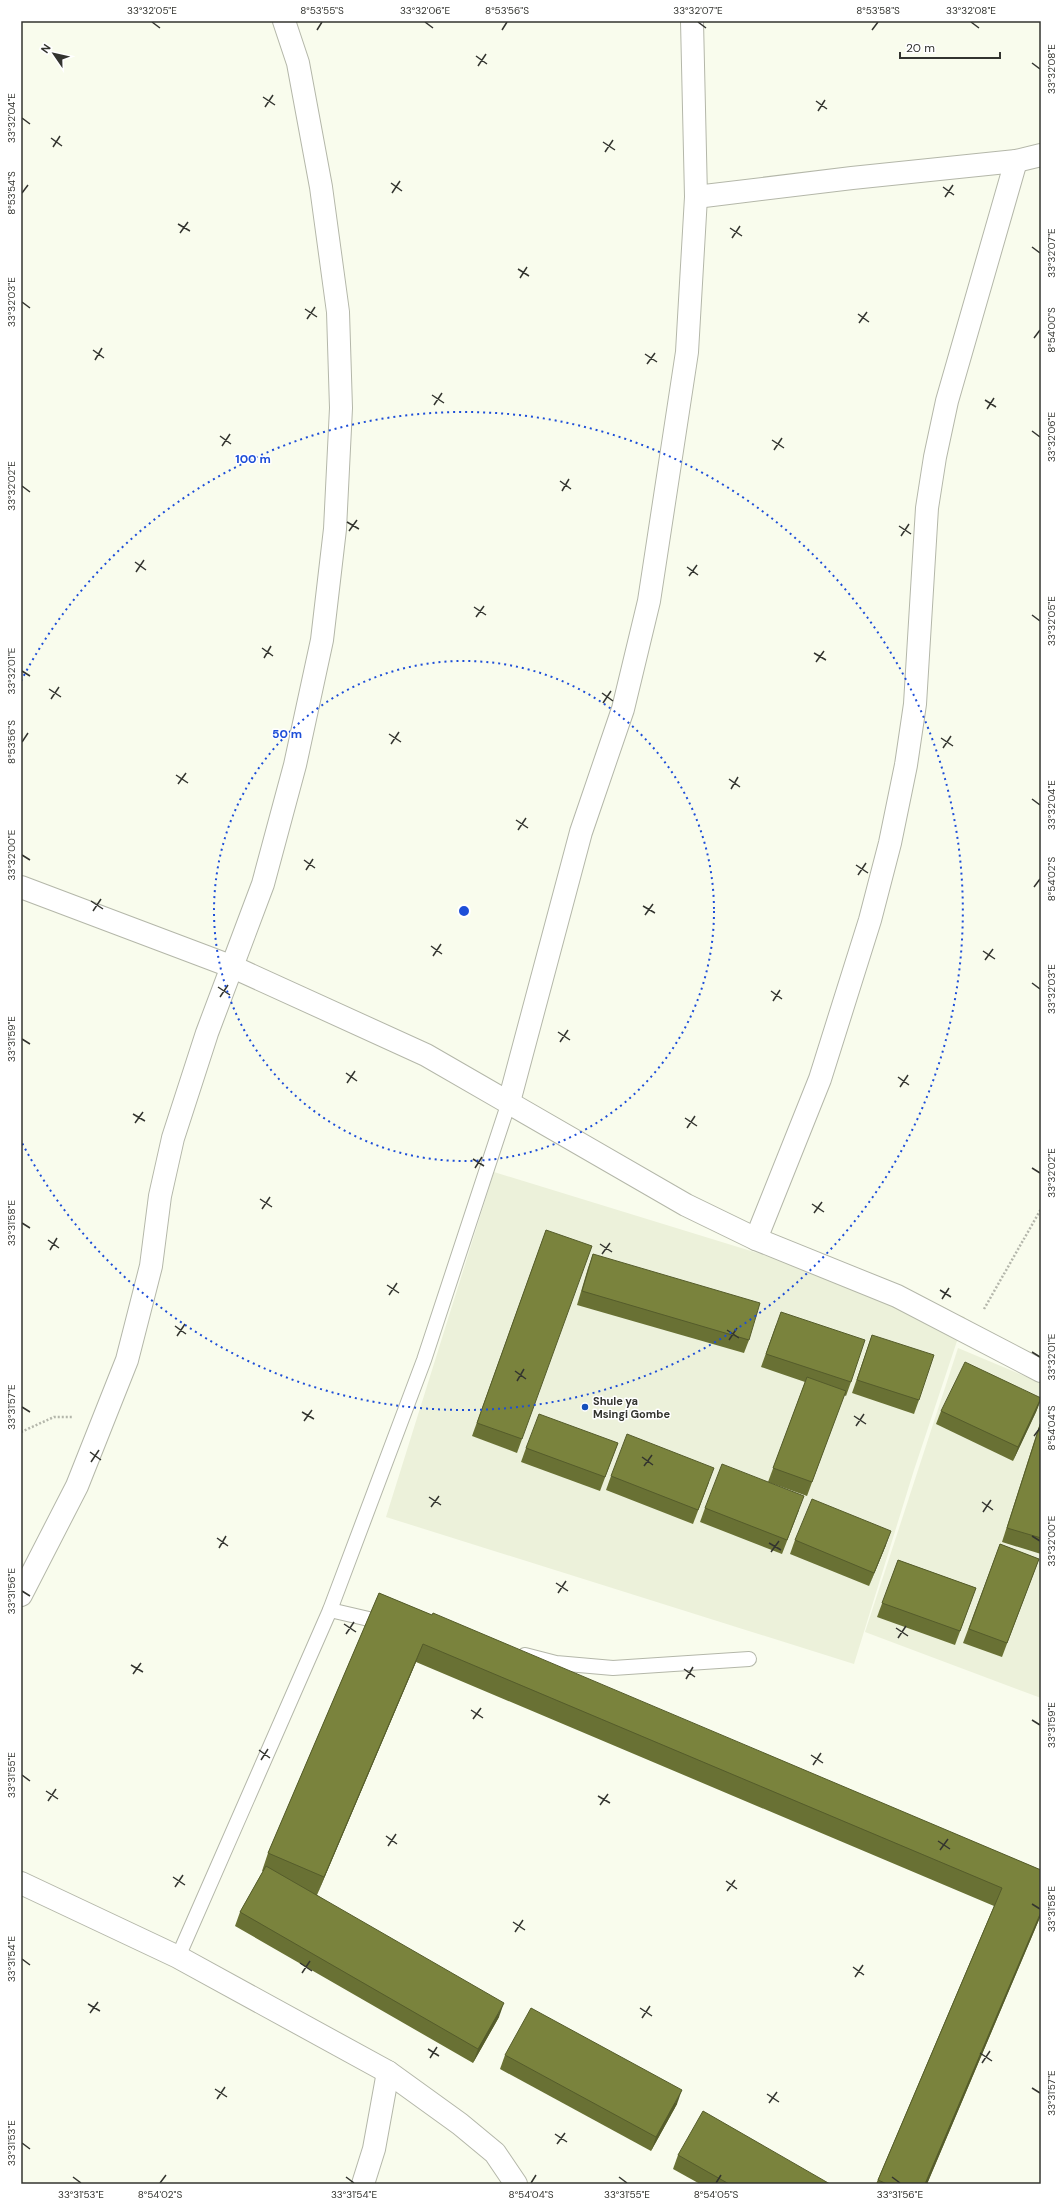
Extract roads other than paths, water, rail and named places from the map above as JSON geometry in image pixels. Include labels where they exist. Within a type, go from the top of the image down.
[{"type":"street","points":[[21,1595],[77,1486],[128,1360],[150,1266],[160,1196],[173,1138],[207,1033],[263,884],[295,765],[322,640],[335,529],[341,408],[338,312],[320,179],[298,63],[284,21]]},
{"type":"street","points":[[509,1102],[581,832],[623,709],[649,601],[687,352],[696,197],[691,70],[692,21]]},
{"type":"street","points":[[696,197],[852,178],[1016,161],[1041,154]]},
{"type":"street","points":[[756,1239],[820,1080],[870,920],[890,843],[906,765],[915,704],[926,515],[935,457],[947,401],[1016,161]]},
{"type":"street","points":[[21,887],[233,967],[426,1055],[686,1205],[756,1239],[897,1296],[1041,1371]]},
{"type":"street","points":[[23,1889],[178,1957],[388,2072],[460,2124],[495,2153],[516,2184]]},
{"type":"street","points":[[363,2184],[374,2149],[388,2072]]},
{"type":"lane","points":[[178,1957],[330,1610],[424,1360],[509,1102]]},
{"type":"lane","points":[[330,1610],[399,1626]]},
{"type":"lane","points":[[513,1653],[556,1663],[613,1668],[749,1659]]},
{"type":"place","name":"Shule ya Msingi Gombe","points":[[585,1407]]}]
